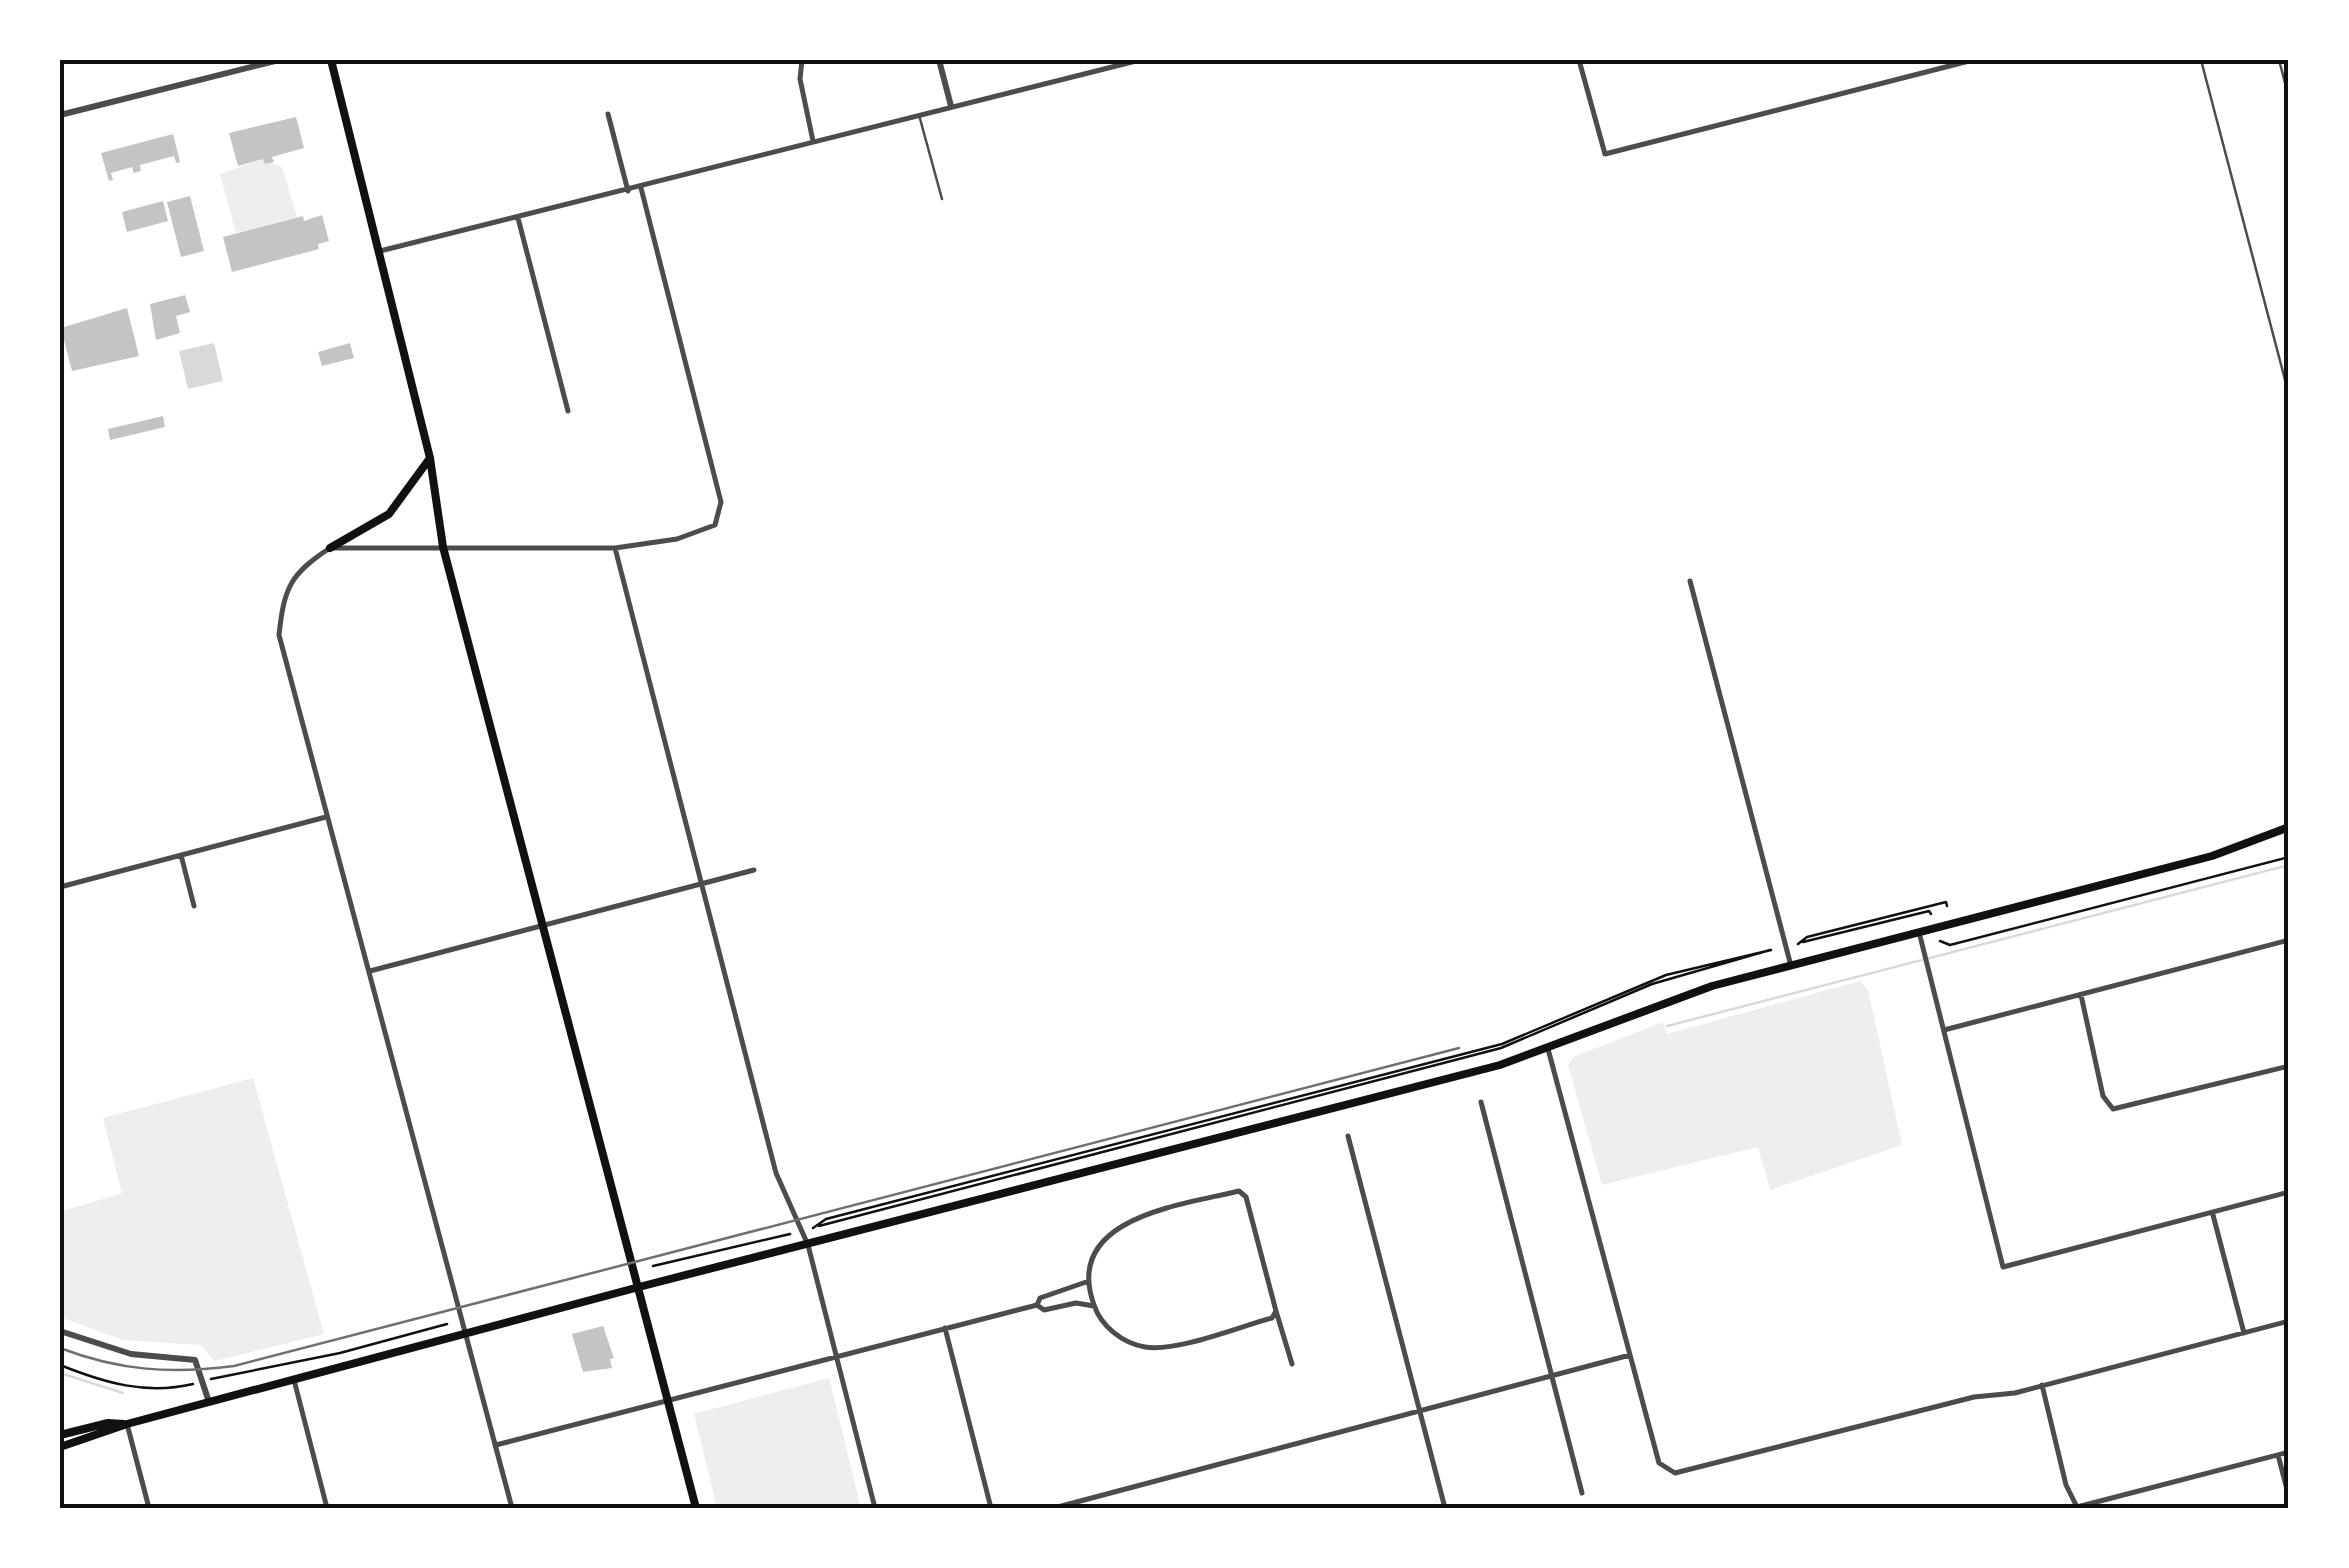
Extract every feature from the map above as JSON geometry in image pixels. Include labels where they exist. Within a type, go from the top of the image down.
[{"type":"main road","points":[[331,60],[430,458],[443,547],[696,1508]]},
{"type":"main road","points":[[330,548],[388,514],[430,458]]},
{"type":"main road","points":[[60,1447],[127,1424],[639,1287],[1500,1066],[1654,1005],[2212,856],[2289,828]]},
{"type":"main road","points":[[60,1435],[108,1423],[127,1424]]},
{"type":"street","points":[[60,115],[279,60]]},
{"type":"street","points":[[802,60],[800,79],[813,141]]},
{"type":"street","points":[[940,60],[951,106]]},
{"type":"street","points":[[380,251],[1140,60]]},
{"type":"street","points":[[1579,60],[1605,154],[1973,60]]},
{"type":"street","points":[[608,114],[628,191]]},
{"type":"street","points":[[512,1508],[280,635],[283,595],[302,566],[330,548],[616,548],[677,539],[715,525],[721,502],[640,188]]},
{"type":"street","points":[[518,218],[568,411]]},
{"type":"street","points":[[616,548],[776,1173],[808,1245],[875,1508]]},
{"type":"street","points":[[1690,581],[1791,966]]},
{"type":"street","points":[[60,887],[326,817]]},
{"type":"street","points":[[181,855],[194,906]]},
{"type":"street","points":[[370,972],[754,870]]},
{"type":"street","points":[[1919,932],[2003,1267],[2289,1192]]},
{"type":"street","points":[[1944,1030],[2289,940]]},
{"type":"street","points":[[2081,996],[2104,1096],[2113,1109],[2289,1066]]},
{"type":"street","points":[[1548,1049],[1659,1463],[1666,1471],[1675,1473],[1974,1398],[2042,1385],[2289,1321]]},
{"type":"street","points":[[1480,1102],[1582,1493]]},
{"type":"street","points":[[1348,1136],[1445,1508]]},
{"type":"street","points":[[1276,1312],[1272,1318],[1165,1346],[1146,1347],[1112,1331],[1094,1306],[1088,1281],[1090,1264],[1102,1240],[1120,1225],[1240,1191],[1246,1197],[1292,1364]]},
{"type":"street","points":[[2213,1214],[2244,1332]]},
{"type":"street","points":[[496,1444],[1036,1305],[1040,1298],[1088,1281]]},
{"type":"street","points":[[1036,1305],[1044,1310],[1076,1303],[1094,1306]]},
{"type":"street","points":[[945,1328],[991,1508]]},
{"type":"street","points":[[60,1330],[131,1354],[195,1360],[209,1402]]},
{"type":"street","points":[[1054,1508],[1630,1355]]},
{"type":"street","points":[[294,1380],[327,1508]]},
{"type":"street","points":[[2042,1385],[2066,1484],[2076,1507],[2289,1452]]},
{"type":"street","points":[[127,1424],[149,1508]]},
{"type":"street","points":[[2278,1455],[2289,1497]]},
{"type":"lane","points":[[2214,60],[2201,62],[2289,395]]},
{"type":"lane","points":[[2279,60],[2289,98]]},
{"type":"lane","points":[[918,113],[942,199]]},
{"type":"path","points":[[1940,942],[1950,946],[2289,857]]},
{"type":"path","points":[[1930,912],[1798,944],[1807,937],[1946,902],[1948,906]]},
{"type":"path","points":[[1771,950],[1652,984],[1501,1048],[813,1228],[826,1219],[1502,1044],[1666,976],[1771,950]]},
{"type":"path","points":[[653,1266],[790,1234]]},
{"type":"path","points":[[220,1377],[340,1353],[447,1324]]},
{"type":"path","points":[[60,1365],[130,1388],[165,1390],[190,1384]]},
{"type":"shaded area","points":[[263,159],[282,167],[297,217],[236,233],[220,174]]},
{"type":"shaded area","points":[[214,343],[223,381],[188,389],[179,351]]},
{"type":"shaded area","points":[[1860,981],[1868,990],[1902,1145],[1770,1190],[1758,1147],[1602,1185],[1568,1065],[1573,1057],[1663,1022],[1667,1034]]},
{"type":"shaded area","points":[[253,1078],[324,1334],[214,1361],[201,1345],[123,1340],[60,1317],[60,1212],[122,1193],[103,1118]]},
{"type":"shaded area","points":[[829,1378],[861,1508],[717,1508],[694,1414]]},
{"type":"building","points":[[296,117],[304,148],[272,157],[274,162],[265,164],[263,159],[238,166],[229,133]]},
{"type":"building","points":[[173,134],[180,162],[176,163],[174,156],[140,165],[141,171],[134,173],[132,167],[111,173],[113,180],[109,181],[101,153]]},
{"type":"building","points":[[190,196],[204,251],[181,257],[167,202]]},
{"type":"building","points":[[163,201],[168,221],[127,232],[122,212]]},
{"type":"building","points":[[322,215],[329,241],[318,244],[319,249],[232,272],[223,237],[303,216],[304,221]]},
{"type":"building","points":[[185,295],[190,312],[176,316],[180,333],[156,340],[150,304]]},
{"type":"building","points":[[127,308],[139,356],[72,371],[61,328]]},
{"type":"building","points":[[350,343],[354,358],[322,366],[318,352]]},
{"type":"building","points":[[163,416],[165,427],[110,440],[108,429]]},
{"type":"building","points":[[603,1326],[614,1358],[610,1359],[612,1368],[583,1372],[572,1334]]},
{"type":"waterway","points":[[1667,1026],[2289,865]]},
{"type":"waterway","points":[[60,1373],[123,1393]]},
{"type":"railway","points":[[60,1348],[104,1362],[146,1369],[234,1366],[1459,1048]]}]
